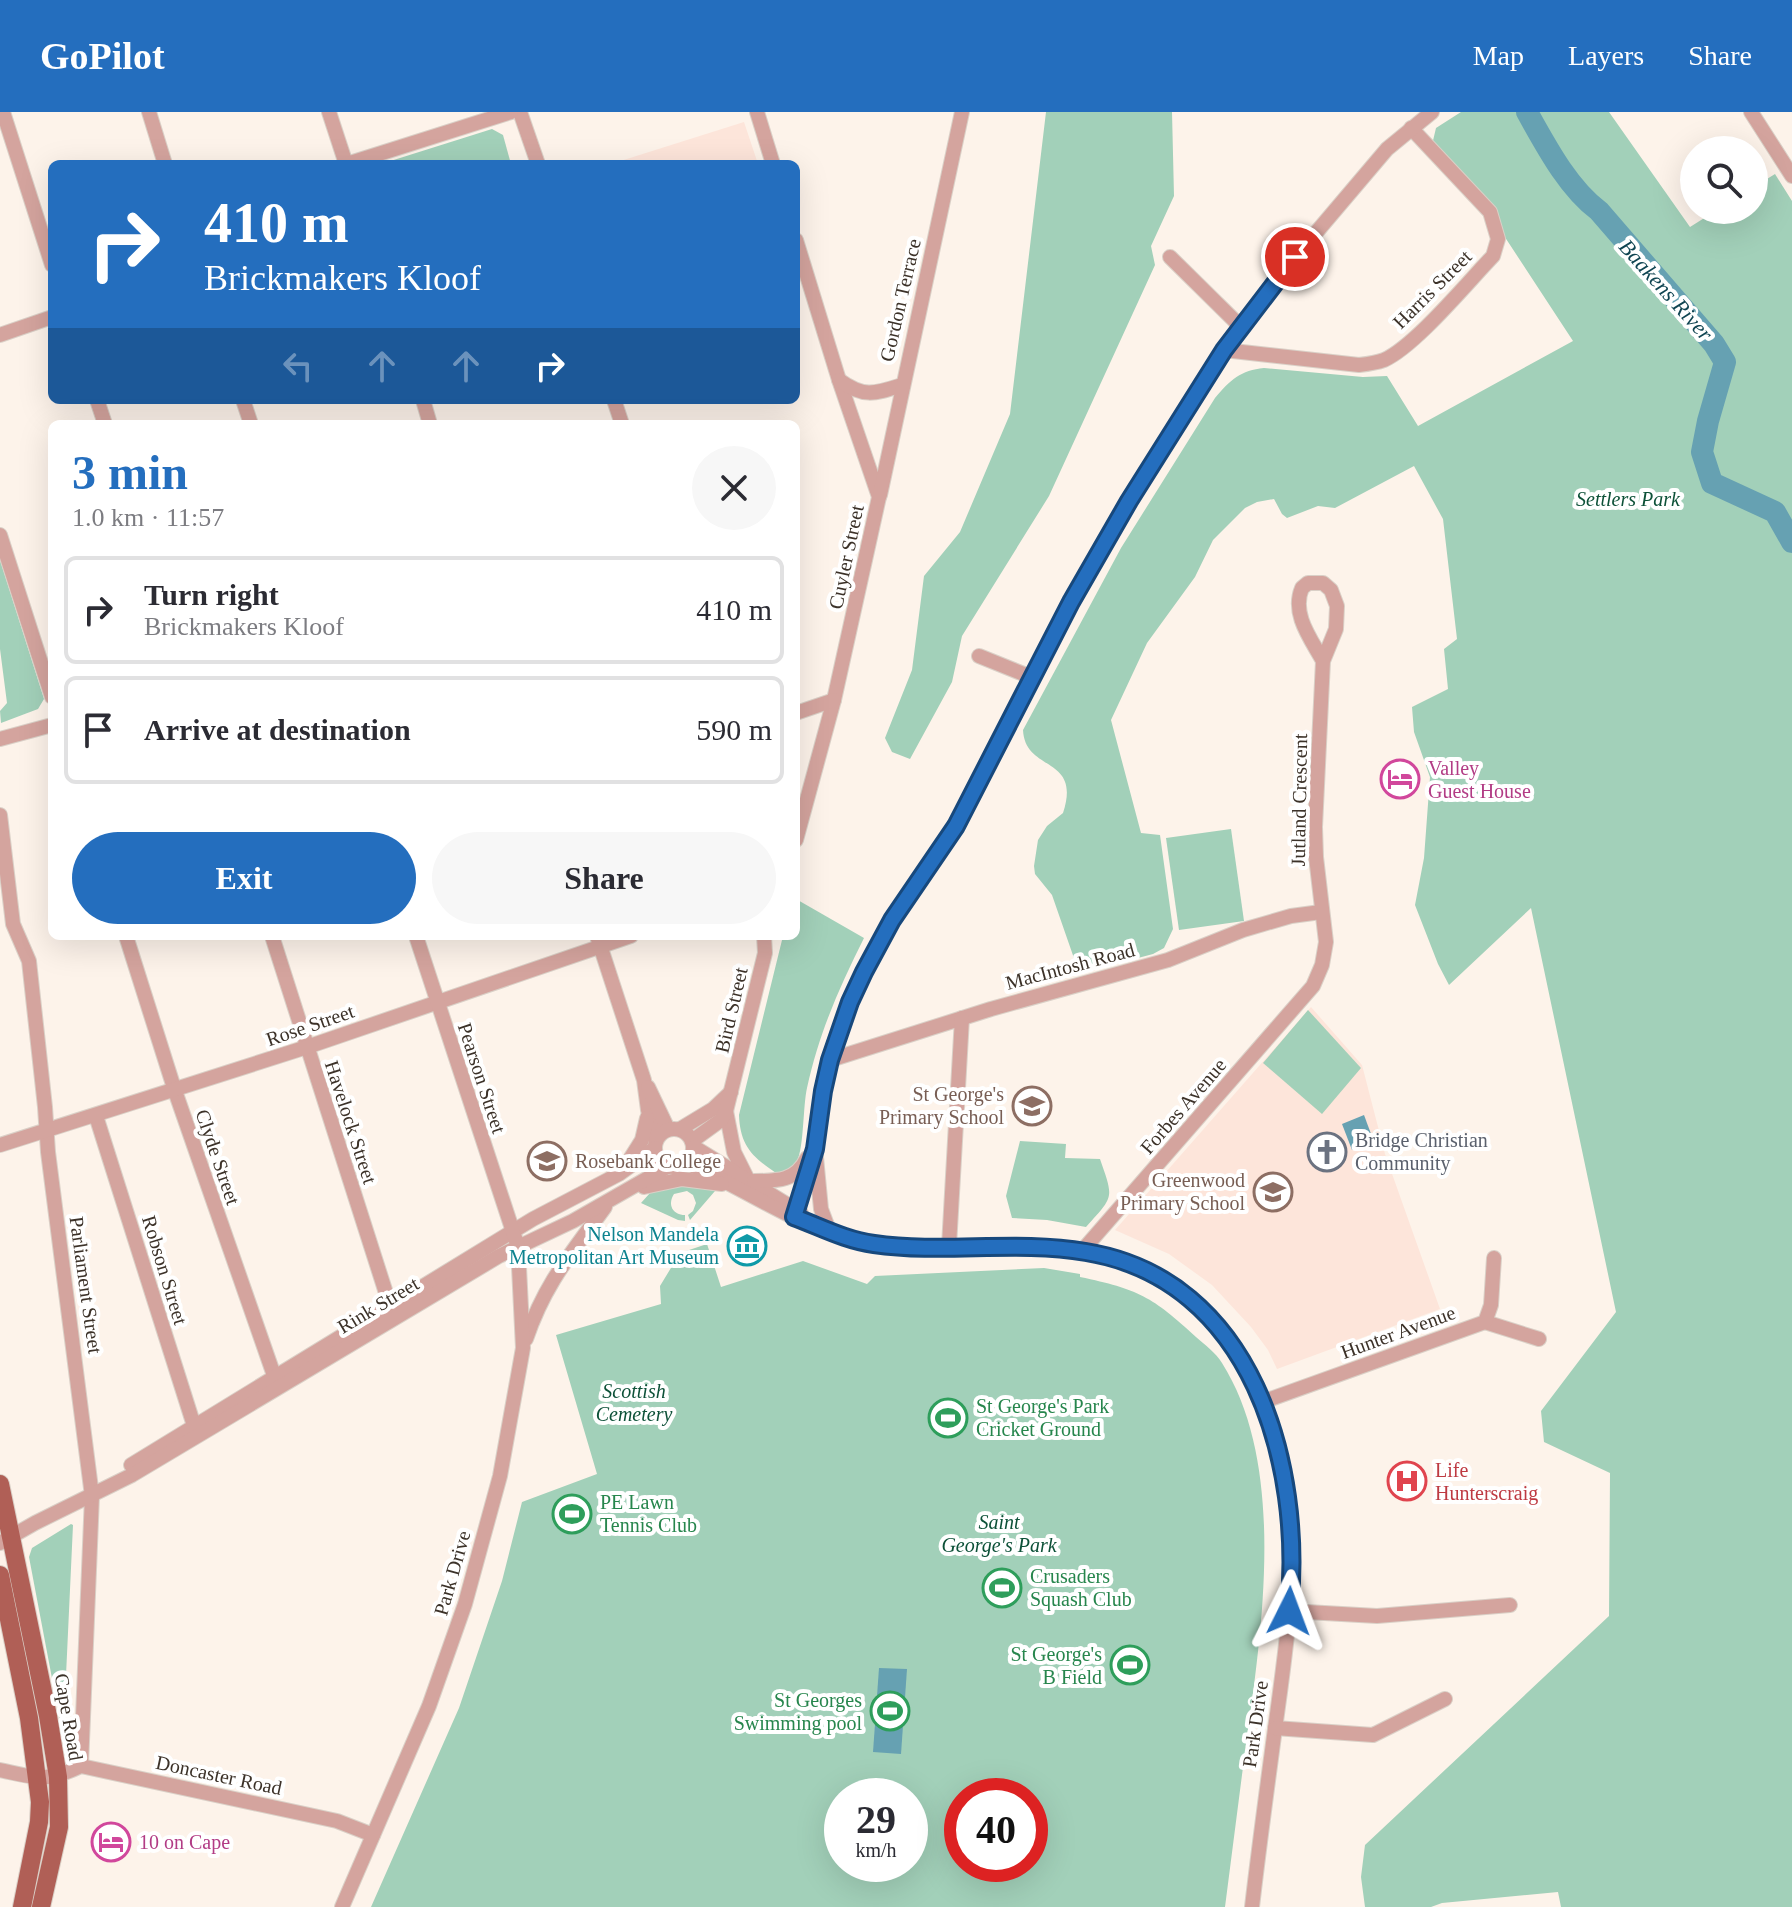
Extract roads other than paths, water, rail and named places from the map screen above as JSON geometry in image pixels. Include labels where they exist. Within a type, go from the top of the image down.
[{"type":"main road","name":"Cape Road","points":[[0,1484],[6,1539],[48,1716],[58,1777],[59,1827],[41,1907]]},
{"type":"main road","name":"Cape Road","points":[[0,1575],[38,1778],[39,1822],[22,1907]]},
{"type":"street","points":[[3,112],[48,253]]},
{"type":"street","points":[[149,112],[164,160]]},
{"type":"street","points":[[329,112],[345,160]]},
{"type":"street","points":[[359,160],[511,112]]},
{"type":"street","points":[[520,112],[537,160]]},
{"type":"street","points":[[757,112],[772,160]]},
{"type":"street","name":"Gordon Terrace","points":[[879,497],[962,112]]},
{"type":"street","points":[[795,1213],[815,1149],[830,1060],[850,1002],[892,920],[956,826],[1097,554],[1241,327],[1358,181],[1387,149],[1432,112]]},
{"type":"street","points":[[1751,112],[1791,173]]},
{"type":"street","name":"Harris Street","points":[[1224,350],[1359,365],[1385,359],[1411,341],[1493,256],[1498,239],[1495,222],[1485,206],[1411,128]]},
{"type":"street","name":"Cuyler Street","points":[[800,253],[879,497],[834,700],[800,825]]},
{"type":"street","points":[[1170,257],[1241,327]]},
{"type":"street","points":[[0,335],[48,318]]},
{"type":"street","points":[[839,380],[853,390],[874,394],[902,385]]},
{"type":"street","points":[[0,535],[48,685]]},
{"type":"street","name":"Jutland Crescent","points":[[1313,986],[1319,975],[1326,942],[1315,827],[1323,661],[1336,629],[1337,606],[1331,590],[1323,583],[1316,582],[1302,588],[1298,608],[1323,661]]},
{"type":"street","points":[[979,656],[1031,677]]},
{"type":"street","points":[[800,712],[834,700]]},
{"type":"street","points":[[0,739],[48,726]]},
{"type":"street","name":"Parliament Street","points":[[0,815],[13,924],[29,961],[92,1496],[92,1559],[81,1766]]},
{"type":"street","name":"MacIntosh Road","points":[[830,1060],[962,1018],[1168,960],[1243,930],[1291,916],[1321,912]]},
{"type":"street","name":"Clyde Street","points":[[127,940],[175,1091],[276,1382]]},
{"type":"street","name":"Havelock Street","points":[[273,940],[392,1313]]},
{"type":"street","name":"Pearson Street","points":[[417,940],[512,1233]]},
{"type":"street","name":"Bird Street","points":[[726,1111],[766,940]]},
{"type":"street","points":[[598,941],[644,1080],[659,1160],[669,1166],[686,1163],[692,1156],[693,1144],[721,1120],[726,1111]]},
{"type":"street","name":"Rose Street","points":[[0,1145],[175,1091],[437,1003],[598,941]]},
{"type":"street","name":"Forbes Avenue","points":[[1082,1251],[1313,986]]},
{"type":"street","points":[[949,1246],[962,1018]]},
{"type":"street","points":[[644,1080],[674,1129],[693,1144]]},
{"type":"street","points":[[656,1144],[674,1129],[713,1109],[732,1092]]},
{"type":"street","points":[[619,1174],[642,1140],[648,1110]]},
{"type":"street","points":[[726,1111],[734,1152],[749,1180],[785,1180],[795,1175],[806,1160],[818,1127]]},
{"type":"street","name":"Robson Street","points":[[96,1116],[196,1431]]},
{"type":"street","name":"Rink Street","points":[[392,1313],[533,1219],[619,1174],[656,1144]]},
{"type":"street","name":"Park Drive","points":[[693,1144],[809,1223],[830,1233],[872,1244],[1031,1245],[1082,1251],[1127,1261],[1157,1275],[1184,1293],[1214,1321],[1237,1350],[1262,1402],[1275,1442],[1285,1484],[1290,1536],[1289,1611],[1252,1907]]},
{"type":"street","points":[[815,1149],[821,1209],[830,1233]]},
{"type":"street","name":"Park Drive","points":[[686,1163],[795,1213]]},
{"type":"street","name":"Rink Street","points":[[6,1539],[132,1475],[196,1431],[392,1313],[607,1203],[669,1166]]},
{"type":"street","points":[[621,1195],[682,1179],[731,1185]]},
{"type":"street","points":[[523,1348],[551,1280],[607,1203]]},
{"type":"street","name":"Park Drive","points":[[342,1907],[429,1706],[465,1604],[500,1476],[523,1348],[518,1247],[512,1233]]},
{"type":"street","name":"Hunter Avenue","points":[[1262,1402],[1485,1322],[1491,1305],[1494,1258]]},
{"type":"street","points":[[1485,1322],[1539,1339]]},
{"type":"street","points":[[1289,1611],[1377,1616],[1510,1605]]},
{"type":"street","points":[[1275,1728],[1373,1735],[1445,1699]]},
{"type":"street","points":[[0,1770],[38,1778],[58,1777],[81,1766]]},
{"type":"street","name":"Doncaster Road","points":[[81,1766],[337,1821],[373,1835]]},
{"type":"water","points":[[1364,1115],[1374,1142],[1352,1150],[1342,1124]]},
{"type":"water","name":"St Georges Swimming pool","points":[[879,1668],[907,1669],[901,1754],[873,1752]]},
{"type":"waterway","name":"Baakens River","points":[[1527,112],[1577,191],[1599,211],[1714,344],[1725,362],[1702,452],[1712,483],[1775,512],[1792,542]]},
{"type":"place","name":"Valley Guest House","points":[[1400,779]]},
{"type":"place","name":"St George's Primary School","points":[[1032,1106]]},
{"type":"place","name":"Bridge Christian Community","points":[[1327,1152]]},
{"type":"place","name":"Rosebank College","points":[[547,1161]]},
{"type":"place","name":"Greenwood Primary School","points":[[1273,1192]]},
{"type":"place","name":"Nelson Mandela Metropolitan Art Museum","points":[[747,1246]]},
{"type":"place","name":"St George's Park Cricket Ground","points":[[948,1418]]},
{"type":"place","name":"Life Hunterscraig","points":[[1407,1481]]},
{"type":"place","name":"PE Lawn Tennis Club","points":[[572,1514]]},
{"type":"place","name":"Crusaders Squash Club","points":[[1002,1588]]},
{"type":"place","name":"St George's B Field","points":[[1130,1665]]},
{"type":"place","name":"St Georges Swimming pool","points":[[890,1711]]},
{"type":"place","name":"10 on Cape","points":[[111,1842]]},
{"type":"park label","name":"Settlers Park","points":[[1628,499]]},
{"type":"park label","name":"Scottish Cemetery","points":[[634,1402]]},
{"type":"park label","name":"Saint George's Park","points":[[999,1534]]}]
